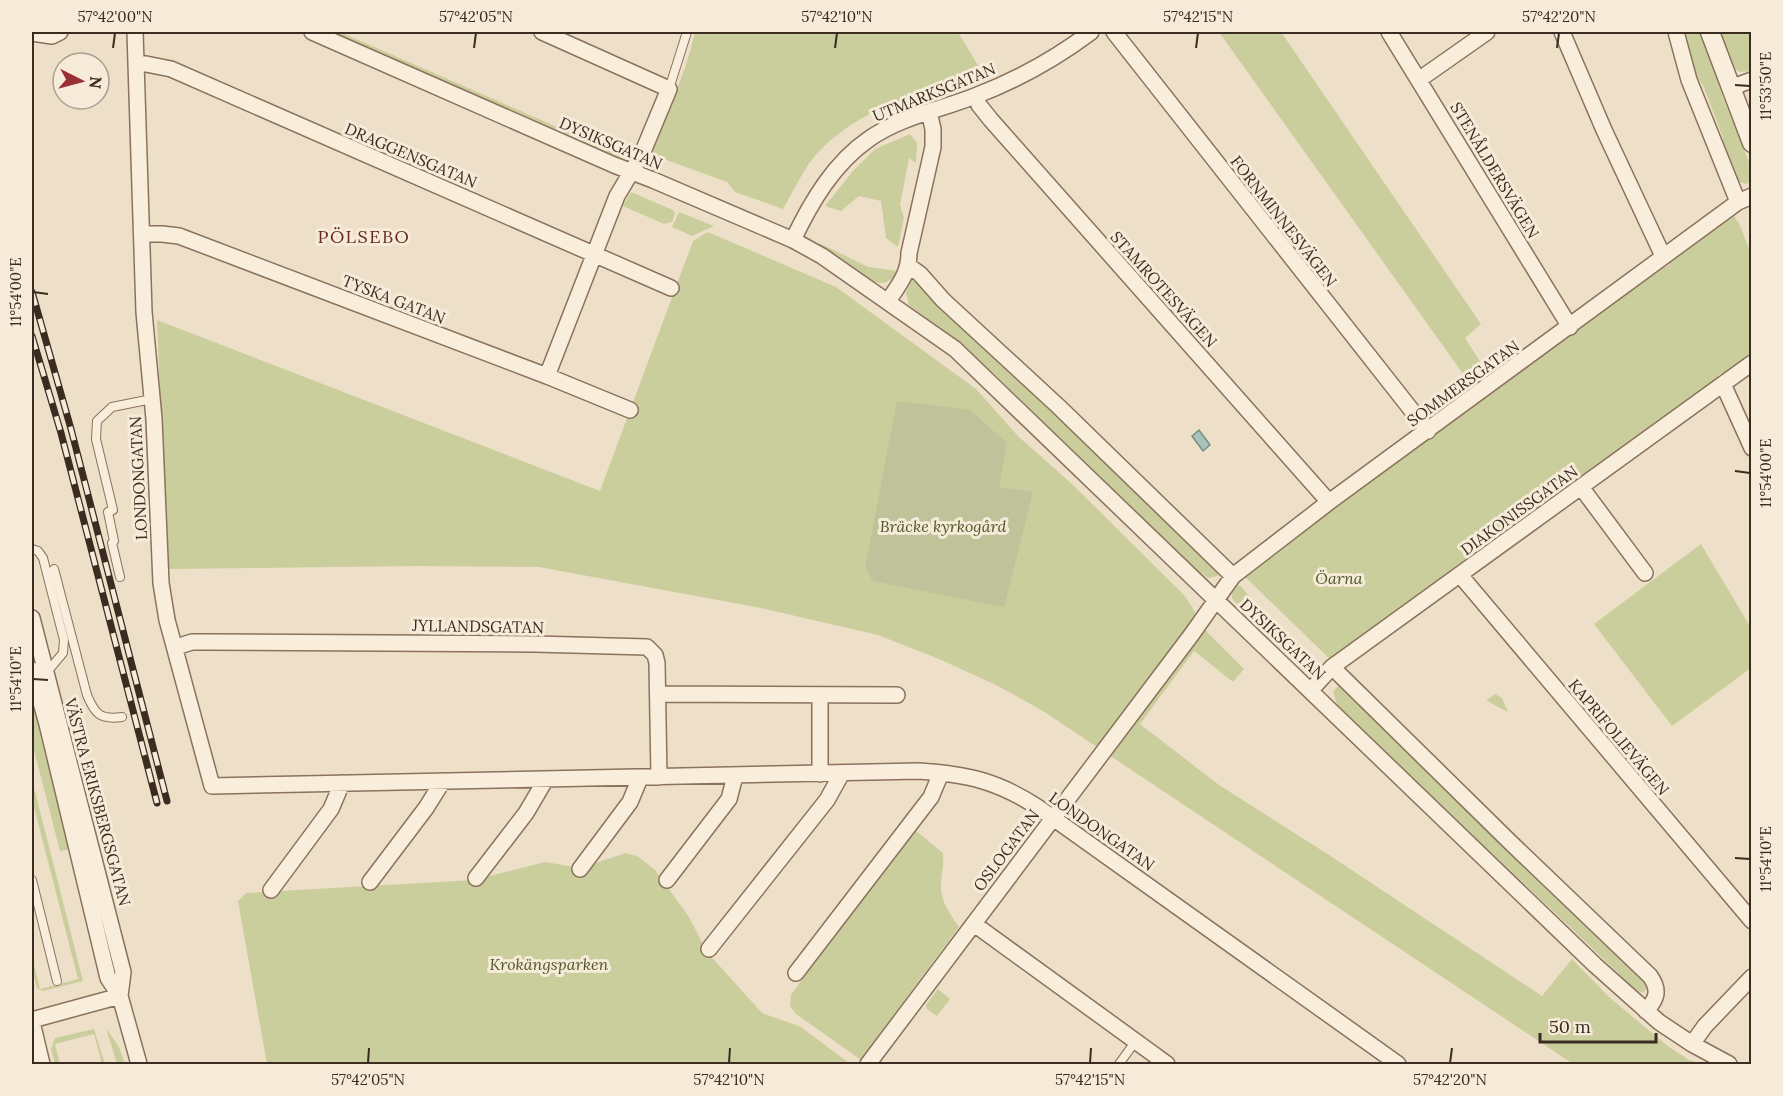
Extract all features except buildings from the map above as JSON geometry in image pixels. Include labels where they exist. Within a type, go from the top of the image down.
[{"type":"street","points":[[32,33],[52,36],[60,32]]},
{"type":"street","name":"LONDONGATAN","points":[[135,32],[144,312],[152,399],[160,576],[167,620],[212,786],[842,772],[964,775],[991,782],[1012,791],[1053,818],[1398,1065]]},
{"type":"street","name":"DYSIKSGATAN","points":[[312,32],[631,172],[793,240],[822,256],[955,349],[1595,965],[1659,1022],[1729,1065]]},
{"type":"street","points":[[542,32],[669,89],[642,154],[617,196],[547,376]]},
{"type":"street","name":"UTMARKSGATAN","points":[[793,240],[831,175],[867,140],[881,131],[976,96],[1052,60],[1091,32]]},
{"type":"street","name":"FORNMINNESVÄGEN","points":[[1114,32],[1428,431]]},
{"type":"street","name":"STENÅLDERSVÄGEN","points":[[1389,32],[1420,79],[1570,327]]},
{"type":"street","points":[[1420,79],[1487,32]]},
{"type":"street","points":[[1562,32],[1604,130],[1663,256]]},
{"type":"street","points":[[1676,32],[1689,80],[1745,199]]},
{"type":"street","points":[[1710,32],[1752,143]]},
{"type":"street","name":"DRAGGENSGATAN","points":[[136,64],[171,69],[671,288]]},
{"type":"street","points":[[1730,88],[1752,80]]},
{"type":"street","name":"STAMROTESVÄGEN","points":[[976,96],[991,120],[1329,502]]},
{"type":"street","points":[[888,301],[909,266],[909,253],[933,147],[933,129],[929,112]]},
{"type":"street","name":"SOMMERSGATAN","points":[[1216,600],[1233,576],[1329,502],[1570,327],[1663,256],[1745,199]]},
{"type":"street","name":"TYSKA GATAN","points":[[142,234],[179,236],[547,376],[630,410]]},
{"type":"street","points":[[909,266],[1058,406],[1233,576]]},
{"type":"street","name":"DIAKONISSGATAN","points":[[1311,690],[1332,667],[1752,363]]},
{"type":"street","points":[[1723,384],[1752,448]]},
{"type":"street","points":[[1581,487],[1645,573]]},
{"type":"street","name":"KAPRIFOLIEVÄGEN","points":[[1460,575],[1752,921]]},
{"type":"street","name":"OSLOGATAN","points":[[868,1065],[974,924],[981,909],[1053,818],[1216,600]]},
{"type":"street","name":"VÄSTRA ERIKSBERGSGATAN","points":[[32,618],[52,747],[108,978],[120,996],[139,1065]]},
{"type":"street","name":"JYLLANDSGATAN","points":[[176,648],[192,642],[647,647],[655,655],[659,694],[659,777]]},
{"type":"street","name":"DYSIKSGATAN","points":[[1332,667],[1650,976],[1657,991],[1656,998],[1646,1011]]},
{"type":"street","points":[[659,694],[897,695]]},
{"type":"street","points":[[820,696],[820,774]]},
{"type":"street","points":[[710,949],[827,800],[842,772]]},
{"type":"street","points":[[796,972],[931,797],[941,773]]},
{"type":"street","points":[[667,880],[729,799],[735,776]]},
{"type":"street","points":[[580,869],[630,802],[640,778]]},
{"type":"street","points":[[476,878],[526,813],[546,779]]},
{"type":"street","points":[[370,882],[426,808],[443,781]]},
{"type":"street","points":[[271,890],[331,809],[342,783]]},
{"type":"street","points":[[974,924],[1167,1065]]},
{"type":"street","points":[[1692,1044],[1705,1026],[1752,977]]},
{"type":"street","points":[[42,1065],[32,1021],[120,996]]},
{"type":"lane","points":[[669,89],[687,32]]},
{"type":"lane","points":[[120,577],[108,512],[113,510],[96,439],[97,421],[112,407],[152,399]]},
{"type":"lane","points":[[32,549],[38,551],[43,558],[92,708],[102,717],[109,719],[122,717]]},
{"type":"lane","points":[[39,671],[63,653],[64,640],[54,569]]},
{"type":"lane","points":[[32,885],[57,981]]},
{"type":"lane","points":[[1119,1065],[1135,1042]]},
{"type":"green space","points":[[329,32],[340,32],[603,147],[632,155],[618,158],[605,153]]},
{"type":"green space","points":[[695,32],[958,32],[982,72],[892,104],[850,126],[814,157],[783,209],[735,192],[727,182],[650,154],[681,79]]},
{"type":"green space","points":[[1219,32],[1281,32],[1481,324],[1465,338],[1488,374],[1471,385]]},
{"type":"green space","points":[[1684,32],[1701,32],[1723,98],[1751,167],[1751,182],[1746,184],[1736,181],[1723,149],[1723,138],[1703,85],[1694,74],[1686,50]]},
{"type":"green space","points":[[1719,32],[1751,32],[1751,71],[1740,72],[1731,67]]},
{"type":"green space","points":[[910,134],[917,143],[916,163],[909,158],[900,205],[904,218],[898,247],[886,238],[881,201],[859,196],[841,211],[825,206],[853,171],[875,149]]},
{"type":"green space","points":[[631,192],[673,210],[675,213],[672,222],[664,224],[623,206]]},
{"type":"green space","points":[[679,212],[714,226],[692,236],[672,227]]},
{"type":"green space","name":"Öarna","points":[[1733,215],[1739,223],[1751,254],[1751,353],[1722,375],[1721,373],[1714,381],[1579,482],[1577,480],[1332,661],[1240,572],[1577,331],[1665,265],[1666,267],[1670,264],[1669,262]]},
{"type":"green space","points":[[708,232],[836,287],[976,389],[1019,437],[1073,485],[1185,596],[1208,633],[1244,669],[1233,682],[1194,651],[1140,724],[1219,785],[1542,996],[1572,959],[1609,997],[1669,1047],[1689,1060],[1703,1064],[1573,1064],[1043,711],[998,686],[878,635],[761,608],[539,567],[169,569],[157,320],[600,491],[693,241]]},
{"type":"green space","points":[[819,243],[868,267],[898,271],[892,278],[879,283],[848,266]]},
{"type":"green space","points":[[912,280],[920,284],[1219,570],[1218,576],[1208,578],[1198,571],[993,373],[909,305],[906,293]]},
{"type":"green space","name":"Bräcke kyrkogård","points":[[897,401],[970,410],[1007,443],[999,487],[1033,492],[1004,607],[873,581],[865,568]]},
{"type":"green space","points":[[1701,544],[1751,628],[1751,668],[1672,726],[1594,624]]},
{"type":"green space","points":[[1235,585],[1241,586],[1249,596],[1240,608],[1232,598],[1232,588]]},
{"type":"green space","points":[[1264,611],[1303,648],[1299,651],[1278,631],[1280,628],[1272,621],[1269,623],[1260,615]]},
{"type":"green space","points":[[1308,653],[1324,668],[1313,672],[1299,662]]},
{"type":"green space","points":[[1338,686],[1342,686],[1388,734],[1645,980],[1647,986],[1644,993],[1637,991],[1337,705],[1333,692]]},
{"type":"green space","points":[[32,688],[70,849],[60,851],[32,743]]},
{"type":"green space","points":[[1495,694],[1502,698],[1508,712],[1487,701]]},
{"type":"green space","points":[[32,789],[35,791],[83,981],[43,991],[37,988],[32,969],[32,957],[40,989],[78,979],[32,799]]},
{"type":"green space","points":[[914,829],[943,853],[941,893],[947,909],[959,927],[906,998],[909,1001],[884,1032],[882,1031],[861,1060],[796,1014],[790,1006],[791,995]]},
{"type":"green space","name":"Krokängsparken","points":[[626,853],[639,857],[655,870],[689,917],[707,952],[762,1013],[801,1027],[849,1063],[267,1064],[238,901],[246,893],[474,880],[545,862],[580,868]]},
{"type":"green space","points":[[938,989],[950,999],[937,1016],[927,1009],[926,1005]]},
{"type":"green space","points":[[106,1028],[119,1047],[125,1064],[117,1064]]},
{"type":"green space","points":[[94,1029],[105,1064],[102,1064],[94,1034],[55,1044],[60,1064],[55,1064],[51,1049],[55,1038]]},
{"type":"water","points":[[1199,430],[1210,445],[1203,451],[1192,436]]},
{"type":"railway","points":[[32,292],[71,429],[167,801]]},
{"type":"railway","points":[[32,336],[61,433],[157,803]]},
{"type":"district","name":"PÖLSEBO","points":[[364,236]]}]
